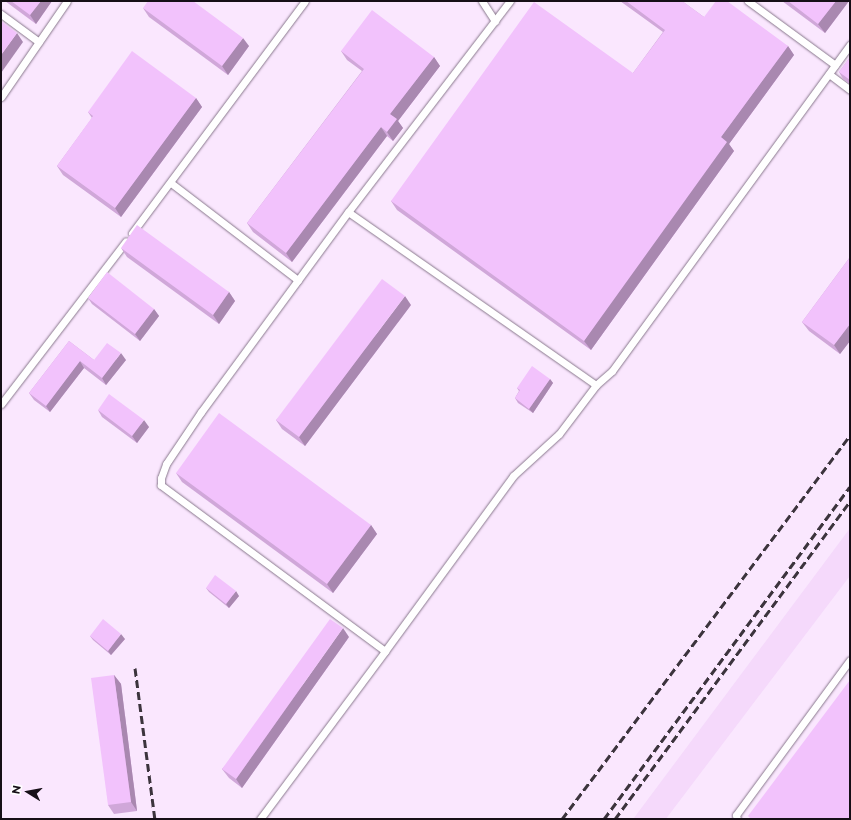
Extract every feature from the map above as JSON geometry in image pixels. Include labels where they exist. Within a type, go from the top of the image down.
[{"type":"lane","points":[[1,97],[67,1]]},
{"type":"lane","points":[[1,404],[171,183],[305,1]]},
{"type":"lane","points":[[482,1],[495,21]]},
{"type":"lane","points":[[386,651],[161,485],[161,478],[166,464],[177,447],[298,280],[348,212],[510,1]]},
{"type":"lane","points":[[748,1],[835,65]]},
{"type":"lane","points":[[1,14],[39,42]]},
{"type":"lane","points":[[260,819],[386,651],[514,476],[559,434],[596,385],[612,371],[850,45]]},
{"type":"lane","points":[[829,74],[850,90]]},
{"type":"lane","points":[[171,183],[298,280]]},
{"type":"lane","points":[[348,212],[596,385]]},
{"type":"lane","points":[[737,819],[736,815],[850,660]]},
{"type":"shaded area","points":[[1,1],[850,1],[850,528],[633,819],[1,819]]},
{"type":"shaded area","points":[[850,528],[850,576],[666,819],[633,819]]},
{"type":"shaded area","points":[[850,576],[850,819],[666,819]]},
{"type":"building","points":[[11,1],[41,1],[30,15]]},
{"type":"building","points":[[148,1],[193,1],[243,38],[222,66],[143,8]]},
{"type":"building","points":[[626,1],[682,1],[704,17],[716,1],[727,1],[788,46],[721,137],[727,142],[584,341],[391,201],[534,2],[633,73],[665,30]]},
{"type":"building","points":[[788,1],[836,1],[818,24]]},
{"type":"building","points":[[372,10],[434,57],[390,114],[397,119],[387,132],[381,127],[286,253],[247,223],[364,69],[341,51]]},
{"type":"building","points":[[1,21],[17,33],[1,55]]},
{"type":"building","points":[[132,51],[196,98],[115,208],[57,166],[93,116],[88,112]]},
{"type":"building","points":[[850,57],[850,80],[839,72]]},
{"type":"building","points":[[137,225],[229,292],[213,315],[121,248]]},
{"type":"building","points":[[850,257],[850,324],[834,345],[802,322]]},
{"type":"building","points":[[107,272],[154,309],[135,334],[88,298]]},
{"type":"building","points":[[382,279],[405,296],[299,437],[276,420]]},
{"type":"building","points":[[69,341],[94,360],[107,343],[121,353],[102,378],[80,361],[46,406],[29,393]]},
{"type":"building","points":[[532,366],[550,379],[529,409],[515,398],[520,390],[517,388]]},
{"type":"building","points":[[109,394],[144,420],[132,436],[98,410]]},
{"type":"building","points":[[219,413],[371,525],[327,584],[176,473]]},
{"type":"building","points":[[215,575],[236,591],[226,604],[206,588]]},
{"type":"building","points":[[103,619],[121,634],[108,651],[90,636]]},
{"type":"building","points":[[330,619],[343,628],[236,779],[222,769]]},
{"type":"building","points":[[114,675],[131,802],[108,805],[91,678]]},
{"type":"building","points":[[850,680],[850,819],[751,819],[748,816]]},
{"type":"railway","points":[[562,819],[850,435]]},
{"type":"railway","points":[[604,819],[850,487]]},
{"type":"railway","points":[[615,819],[850,501]]},
{"type":"railway","points":[[135,668],[155,819]]}]
